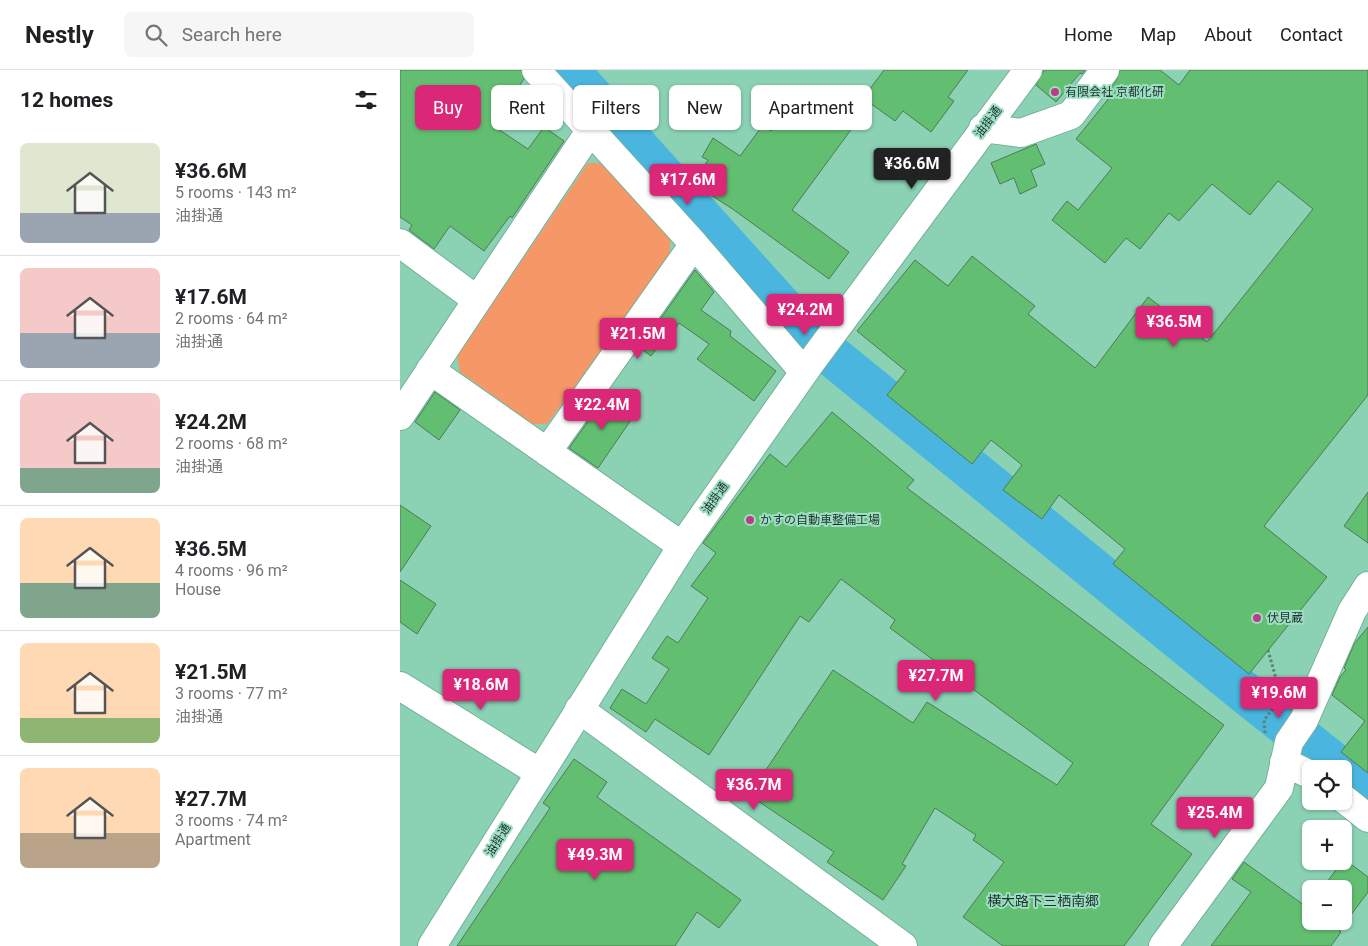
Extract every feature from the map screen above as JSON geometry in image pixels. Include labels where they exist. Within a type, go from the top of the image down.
[{"type":"street","points":[[536,70],[808,367]]},
{"type":"street","name":"油掛通","points":[[432,946],[682,546],[808,367],[1028,70]]},
{"type":"street","points":[[984,128],[1021,132],[1071,115],[1105,70]]},
{"type":"street","points":[[400,416],[590,131]]},
{"type":"street","points":[[400,242],[477,300]]},
{"type":"street","points":[[547,452],[694,244]]},
{"type":"street","points":[[430,370],[682,546]]},
{"type":"street","points":[[1163,946],[1279,788],[1292,741],[1352,611],[1368,586]]},
{"type":"street","points":[[400,686],[540,773]]},
{"type":"street","points":[[579,709],[903,946]]},
{"type":"street","points":[[1292,741],[1303,760]]},
{"type":"street","points":[[1352,805],[1368,818]]},
{"type":"path","points":[[1268,650],[1280,693]]},
{"type":"path","points":[[1264,720],[1281,699]]},
{"type":"shaded area","points":[[400,70],[1368,70],[1368,946],[400,946]]},
{"type":"shaded area","points":[[588,163],[607,163],[671,237],[669,259],[547,424],[533,424],[460,372],[457,356]]},
{"type":"building","points":[[400,70],[521,70],[524,79],[520,85],[491,85],[491,130],[500,130],[528,149],[542,130],[548,130],[564,141],[512,218],[510,216],[484,251],[450,226],[434,249],[409,230],[412,225],[400,217]]},
{"type":"building","points":[[884,70],[968,70],[948,97],[954,101],[931,132],[903,111],[895,121],[872,104],[872,86]]},
{"type":"building","name":"有限会社 京都化研","points":[[1044,70],[1085,70],[1082,74],[1080,73],[1056,102],[1036,85]]},
{"type":"building","points":[[1120,70],[1160,70],[1179,85],[1190,70],[1368,70],[1368,395],[1264,526],[1327,577],[1249,674],[1113,564],[1125,549],[1059,495],[1042,519],[1003,490],[1022,465],[991,440],[972,464],[887,395],[906,371],[857,331],[915,260],[948,286],[972,256],[1035,306],[1028,314],[1095,368],[1148,297],[1207,342],[1313,209],[1278,181],[1250,215],[1212,184],[1179,221],[1169,213],[1140,249],[1126,238],[1105,263],[1052,220],[1067,201],[1078,210],[1112,168],[1076,139],[1110,97],[1106,94],[1117,79]]},
{"type":"building","points":[[759,130],[851,130],[792,210],[849,252],[829,279],[734,210],[693,183],[708,160],[702,157],[713,138],[740,156]]},
{"type":"building","points":[[1036,144],[1045,164],[1031,170],[1037,186],[1020,194],[1014,178],[1000,184],[991,163]]},
{"type":"building","points":[[695,270],[714,292],[701,310],[731,331],[730,336],[776,371],[754,401],[697,359],[709,344],[679,323],[668,339],[665,337],[651,356],[640,348]]},
{"type":"building","points":[[435,392],[460,410],[439,440],[415,422]]},
{"type":"building","points":[[607,395],[635,414],[598,468],[569,448]]},
{"type":"building","points":[[832,412],[914,480],[907,488],[1224,725],[1151,824],[1192,854],[1124,946],[1003,946],[963,917],[1004,862],[973,840],[976,835],[935,808],[902,864],[906,866],[883,900],[827,862],[834,852],[749,795],[833,670],[913,723],[927,702],[1057,785],[1073,763],[890,628],[895,620],[841,579],[809,622],[800,616],[709,755],[655,719],[646,732],[610,708],[622,689],[646,704],[669,669],[652,658],[667,636],[678,643],[708,598],[691,586],[716,553],[703,543],[770,454],[786,467]]},
{"type":"building","points":[[1368,492],[1368,543],[1344,526]]},
{"type":"building","points":[[400,505],[431,526],[400,572]]},
{"type":"building","points":[[400,580],[436,604],[417,634],[400,622]]},
{"type":"building","points":[[1368,627],[1368,773],[1341,752],[1365,721],[1332,695],[1340,677],[1346,670],[1344,668],[1354,644]]},
{"type":"building","points":[[574,759],[607,782],[597,797],[741,900],[719,928],[697,912],[675,946],[457,946],[550,808],[543,803]]},
{"type":"building","points":[[1244,862],[1302,904],[1302,930],[1340,930],[1341,932],[1331,946],[1211,946],[1251,892],[1232,879]]},
{"type":"building","points":[[1352,865],[1368,877],[1368,892],[1352,914],[1352,880],[1329,880],[1336,870],[1352,870]]},
{"type":"waterway","points":[[568,70],[810,338],[1330,760]]},
{"type":"waterway","points":[[1352,777],[1368,790]]},
{"type":"place","name":"有限会社 京都化研","points":[[1055,92]]},
{"type":"place","name":"かすの自動車整備工場","points":[[750,520]]},
{"type":"place","name":"伏見蔵","points":[[1257,618]]},
{"type":"district","name":"横大路下三栖南郷","points":[[1043,901]]}]
